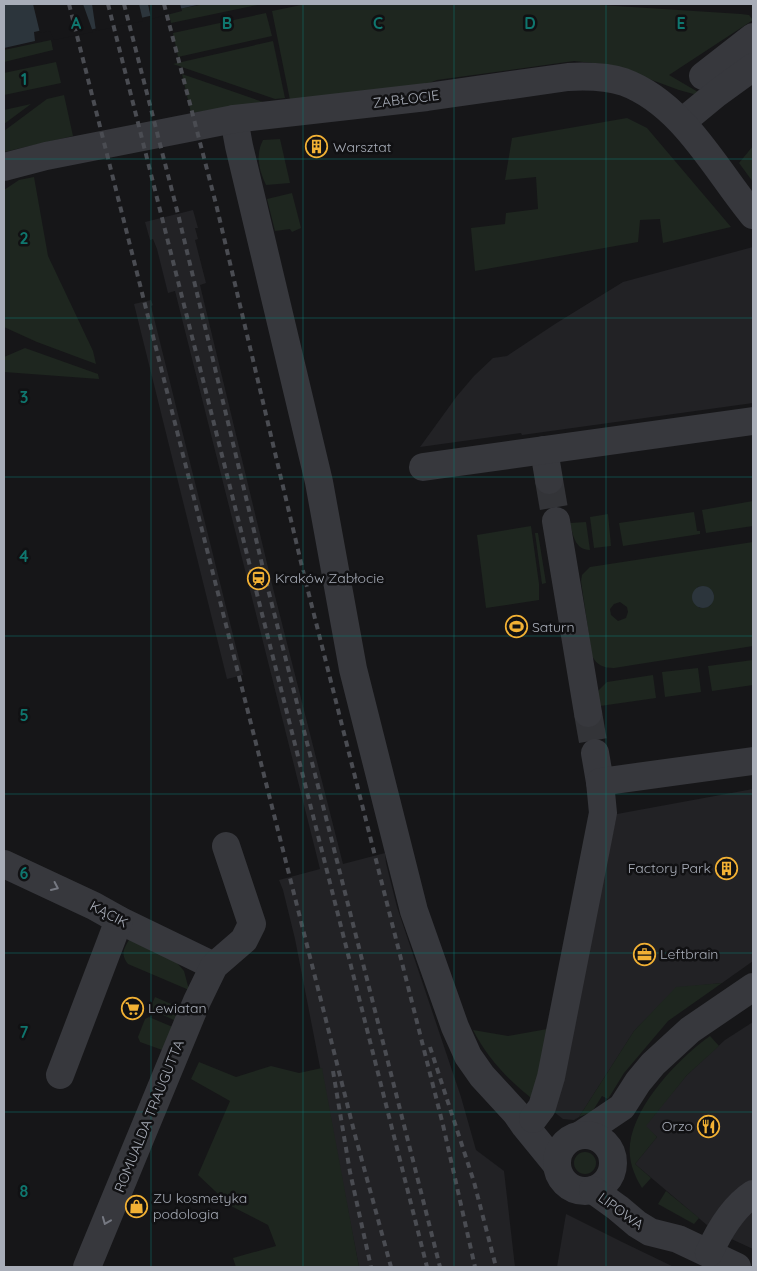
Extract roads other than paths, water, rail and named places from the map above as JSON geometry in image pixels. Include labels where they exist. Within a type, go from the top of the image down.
[{"type":"street","points":[[703,76],[753,37]]},
{"type":"street","points":[[682,122],[753,67]]},
{"type":"street","name":"ZABŁOCIE","points":[[4,167],[46,156],[234,119],[427,97],[568,77],[603,77],[623,82],[659,101],[682,122],[753,215]]},
{"type":"street","points":[[234,119],[319,482],[353,669],[414,910],[461,1042],[473,1064],[482,1076],[524,1116],[569,1146]]},
{"type":"street","points":[[423,467],[753,421]]},
{"type":"street","points":[[544,450],[549,480]]},
{"type":"street","points":[[556,520],[588,713]]},
{"type":"street","points":[[524,1116],[542,1107],[551,1077],[603,813],[595,754]]},
{"type":"street","points":[[600,782],[753,761]]},
{"type":"street","points":[[214,966],[244,940],[252,924],[226,846]]},
{"type":"street","name":"KĄCIK","points":[[6,871],[94,906],[214,966]]},
{"type":"street","points":[[60,1075],[119,920]]},
{"type":"street","name":"ROMUALDA TRAUGUTTA","points":[[87,1267],[197,1001],[214,966]]},
{"type":"street","points":[[622,1107],[613,1161],[606,1182],[593,1190],[584,1192],[568,1186],[558,1172],[569,1146],[622,1107],[638,1082],[653,1064],[690,1030],[753,987]]},
{"type":"street","points":[[569,1146],[592,1135],[601,1139],[608,1146],[613,1161]]},
{"type":"street","name":"LIPOWA","points":[[613,1161],[630,1195],[644,1210],[678,1239]]},
{"type":"street","name":"LIPOWA","points":[[593,1190],[650,1232],[678,1239],[737,1267]]},
{"type":"street","points":[[709,1253],[722,1229],[737,1208],[753,1194]]},
{"type":"tunnel","points":[[549,480],[556,521]]},
{"type":"tunnel","points":[[588,713],[595,753]]},
{"type":"railway","points":[[69,4],[355,1135],[391,1267]]},
{"type":"railway","points":[[108,4],[427,1267]]},
{"type":"railway","points":[[124,4],[178,214],[267,585],[440,1267]]},
{"type":"railway","points":[[164,4],[216,204],[304,575],[443,1125],[475,1267]]},
{"type":"railway","points":[[430,1047],[474,1182],[496,1267]]},
{"type":"railway","points":[[333,1071],[350,1172],[371,1267]]},
{"type":"place","name":"Warsztat","points":[[317,147]]},
{"type":"place","name":"Kraków Zabłocie","points":[[259,578]]},
{"type":"place","name":"Saturn","points":[[516,627]]},
{"type":"place","name":"Factory Park","points":[[727,868]]},
{"type":"place","name":"Leftbrain","points":[[644,954]]},
{"type":"place","name":"Lewiatan","points":[[132,1008]]},
{"type":"place","name":"Orzo","points":[[709,1126]]},
{"type":"place","name":"ZU kosmetyka podologia","points":[[137,1206]]}]
